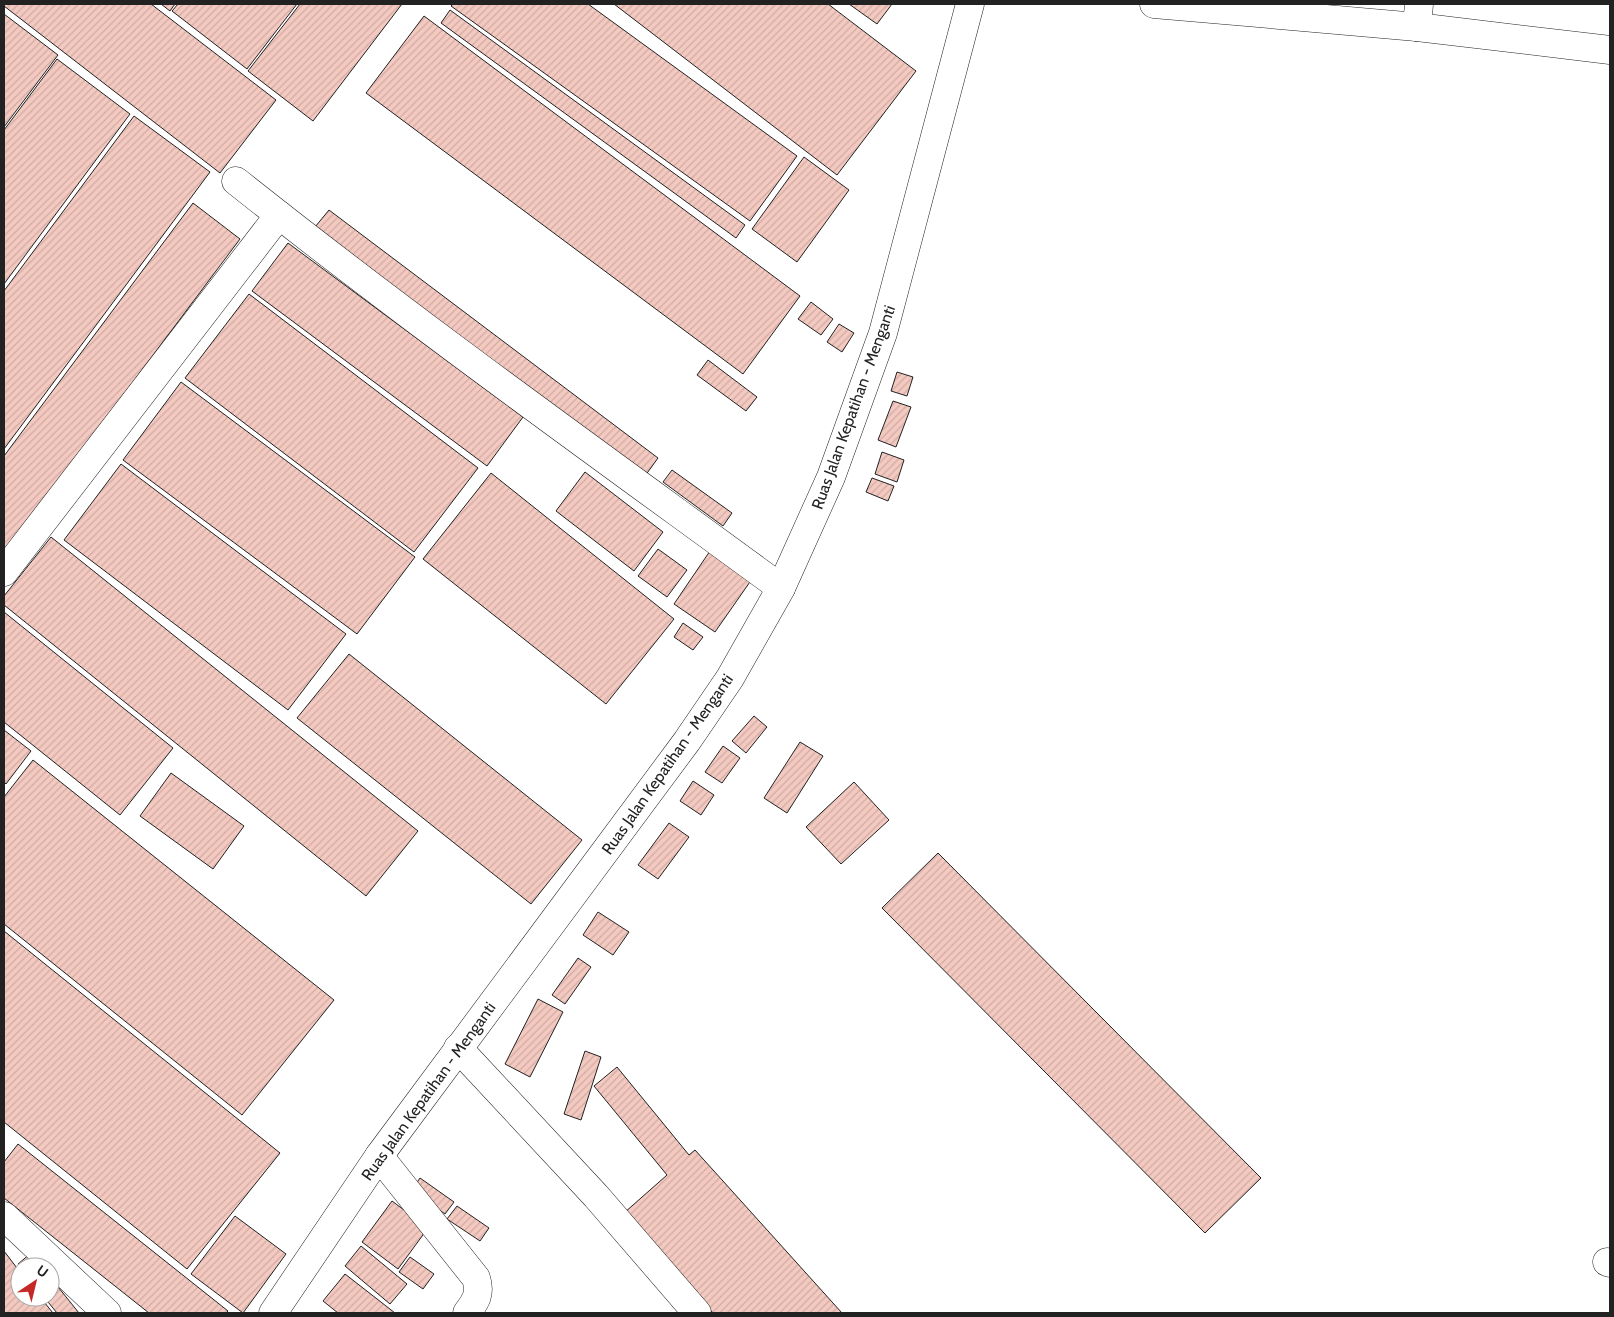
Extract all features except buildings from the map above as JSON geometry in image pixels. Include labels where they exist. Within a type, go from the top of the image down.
[{"type":"main road","name":"Ruas Jalan Kepatihan - Menganti","points":[[273,1313],[379,1156],[687,741],[730,678],[781,588],[831,477],[883,333],[970,4]]},
{"type":"main road","points":[[1154,4],[1418,15],[1610,50]]},
{"type":"main road","points":[[236,181],[504,385],[781,588]]},
{"type":"main road","points":[[4,572],[279,215]]},
{"type":"main road","points":[[458,1048],[596,1196],[697,1313]]},
{"type":"main road","points":[[379,1156],[476,1278],[479,1286],[478,1296],[467,1313]]},
{"type":"main road","points":[[4,1216],[107,1313]]}]
